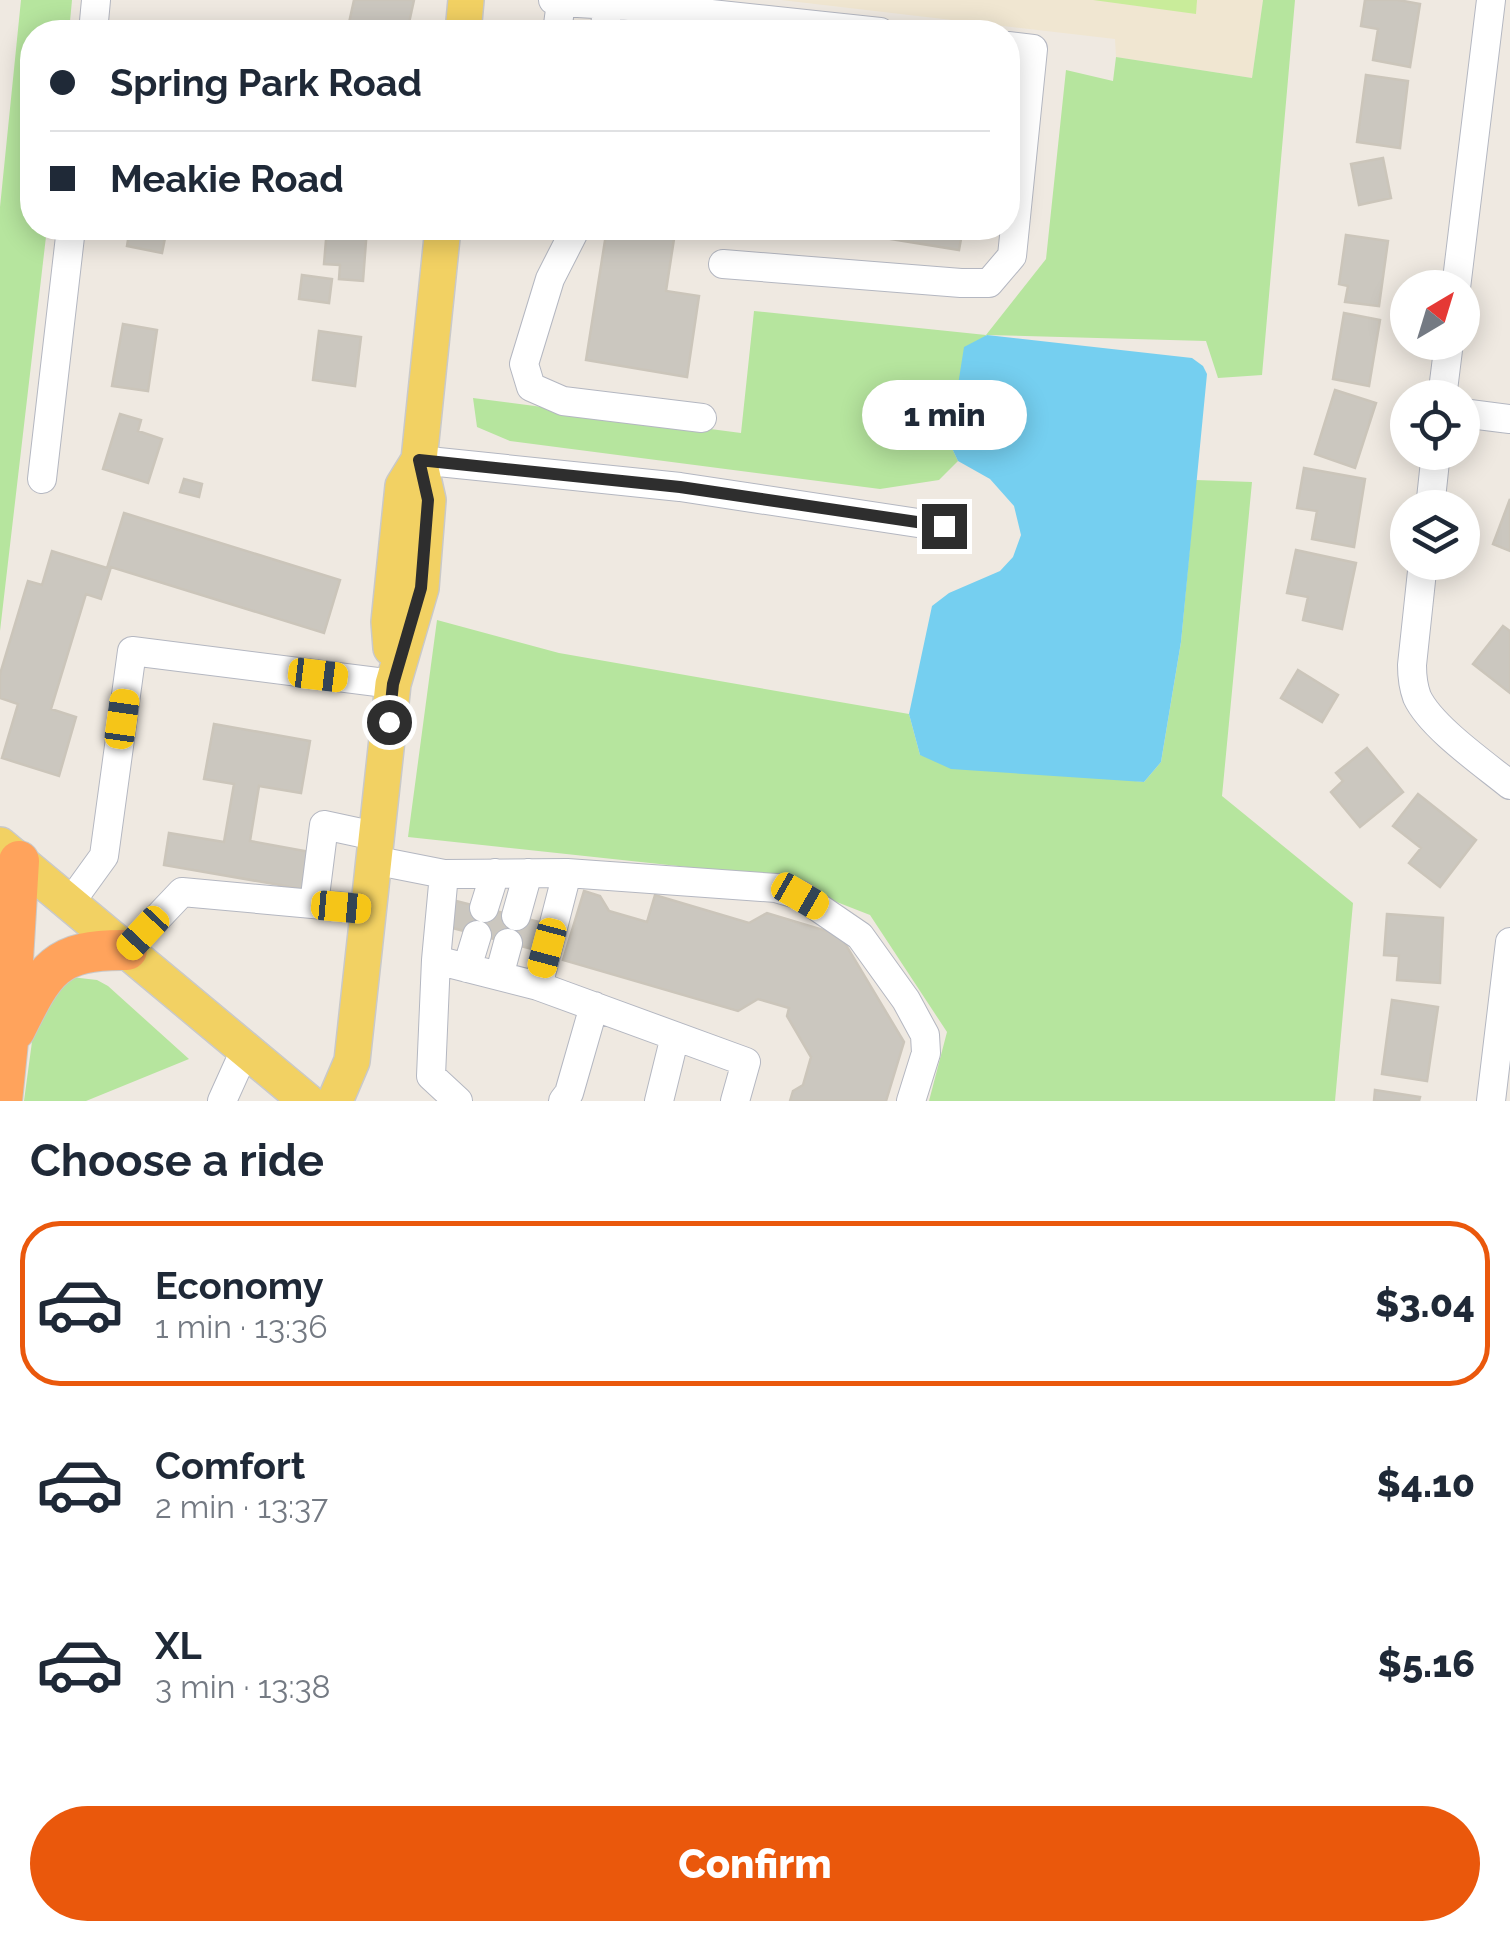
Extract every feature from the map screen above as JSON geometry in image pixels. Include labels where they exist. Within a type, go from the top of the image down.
[{"type":"highway","points":[[2,1101],[8,1042],[9,853]]},
{"type":"highway","points":[[8,1042],[34,990],[51,970],[72,954],[127,950]]},
{"type":"main road","points":[[335,1101],[352,1061],[393,684],[421,588],[428,500],[419,460],[441,240]]},
{"type":"main road","points":[[9,853],[306,1101]]},
{"type":"street","points":[[1458,270],[1491,0]]},
{"type":"street","points":[[557,1],[606,19]]},
{"type":"street","points":[[1020,47],[1033,49],[1020,177]]},
{"type":"street","points":[[42,479],[70,240]]},
{"type":"street","points":[[570,240],[550,280],[524,364],[530,387],[563,401],[702,418]]},
{"type":"street","points":[[723,264],[989,284],[1012,256],[1014,240]]},
{"type":"street","points":[[1480,415],[1510,419]]},
{"type":"street","points":[[419,460],[680,487],[944,526]]},
{"type":"street","points":[[1421,580],[1412,666],[1418,699],[1444,730],[1510,785]]},
{"type":"street","points":[[70,903],[104,856],[132,651],[393,684]]},
{"type":"street","points":[[314,904],[324,825],[444,874],[567,873],[776,888],[819,906],[860,936],[906,1000],[924,1035],[926,1053],[912,1101]]},
{"type":"street","points":[[467,968],[495,873]]},
{"type":"street","points":[[498,976],[528,873]]},
{"type":"street","points":[[538,986],[567,873]]},
{"type":"street","points":[[444,874],[431,1076],[458,1101]]},
{"type":"street","points":[[127,950],[182,892],[367,909]]},
{"type":"street","points":[[1492,1101],[1510,942]]},
{"type":"street","points":[[436,960],[538,986],[746,1062],[735,1101]]},
{"type":"street","points":[[563,1101],[569,1093],[594,1006]]},
{"type":"street","points":[[659,1101],[675,1036]]},
{"type":"street","points":[[222,1101],[245,1050]]},
{"type":"shaded area","points":[[781,0],[1263,0],[1252,78],[1116,57],[1115,39],[1020,28],[1020,20],[952,20]]},
{"type":"green space","points":[[21,0],[72,0],[70,20],[20,20],[20,240],[46,240],[0,631],[0,207]]},
{"type":"green space","points":[[1093,0],[1197,0],[1196,14]]},
{"type":"green space","points":[[1263,0],[1295,0],[1262,375],[1218,378],[1206,341],[986,335],[1046,259],[1066,70],[1113,81],[1116,57],[1252,78]]},
{"type":"green space","points":[[754,311],[986,335],[949,442],[958,461],[939,480],[880,489],[510,441],[477,427],[473,398],[741,433]]},
{"type":"green space","points":[[1196,480],[1252,482],[1222,796],[1353,903],[1335,1101],[929,1101],[947,1032],[870,915],[770,876],[408,837],[437,620],[559,653],[909,714],[920,755],[1144,782],[1161,762],[1181,642]]},
{"type":"green space","points":[[71,977],[97,980],[108,986],[189,1059],[86,1101],[24,1101],[36,1012]]},
{"type":"water","points":[[987,335],[1192,358],[1207,374],[1181,642],[1161,762],[1144,782],[951,769],[920,755],[909,714],[932,606],[949,593],[1000,571],[1013,557],[1021,535],[1014,506],[990,479],[958,461],[949,442],[964,347]]},
{"type":"building","points":[[354,0],[414,0],[410,20],[350,20]]},
{"type":"building","points":[[1365,0],[1420,4],[1410,67],[1373,60],[1378,29],[1361,26]]},
{"type":"building","points":[[1366,75],[1408,81],[1400,148],[1357,142]]},
{"type":"building","points":[[1383,158],[1391,198],[1359,205],[1351,164]]},
{"type":"building","points":[[1346,235],[1388,241],[1379,306],[1345,302],[1348,286],[1339,284]]},
{"type":"building","points":[[128,240],[165,240],[162,253],[127,246]]},
{"type":"building","points":[[326,240],[366,240],[363,281],[339,279],[340,265],[324,264]]},
{"type":"building","points":[[605,240],[674,240],[666,291],[699,296],[687,377],[586,360]]},
{"type":"building","points":[[897,240],[961,240],[959,250]]},
{"type":"building","points":[[302,275],[332,279],[329,303],[299,299]]},
{"type":"building","points":[[1344,313],[1380,320],[1369,386],[1333,379]]},
{"type":"building","points":[[123,324],[157,330],[148,391],[112,386]]},
{"type":"building","points":[[319,331],[361,337],[355,386],[313,380]]},
{"type":"building","points":[[1335,390],[1376,403],[1355,468],[1315,454]]},
{"type":"building","points":[[120,414],[141,420],[138,431],[162,439],[148,483],[103,469]]},
{"type":"building","points":[[1304,468],[1365,479],[1354,547],[1312,539],[1317,511],[1297,508]]},
{"type":"building","points":[[184,479],[202,484],[199,497],[180,492]]},
{"type":"building","points":[[1510,499],[1510,551],[1493,544]]},
{"type":"building","points":[[124,513],[340,580],[324,633],[111,567],[101,599],[86,594],[51,709],[76,717],[59,776],[2,758],[18,704],[0,698],[0,674],[28,581],[42,585],[52,551],[107,568]]},
{"type":"building","points":[[1296,550],[1356,563],[1342,629],[1303,620],[1308,597],[1287,593]]},
{"type":"building","points":[[1503,626],[1510,631],[1510,693],[1473,664]]},
{"type":"building","points":[[1298,670],[1338,695],[1322,722],[1281,698]]},
{"type":"building","points":[[214,724],[310,741],[301,793],[259,786],[250,841],[310,852],[303,889],[164,865],[169,833],[224,842],[234,784],[204,779]]},
{"type":"building","points":[[1367,748],[1403,792],[1360,827],[1331,792],[1343,781],[1336,773]]},
{"type":"building","points":[[1418,794],[1476,840],[1440,887],[1409,863],[1421,848],[1393,826]]},
{"type":"building","points":[[584,891],[600,896],[609,911],[647,922],[655,895],[749,923],[767,913],[840,935],[904,1042],[886,1101],[790,1101],[793,1091],[803,1085],[811,1057],[787,1016],[789,1008],[758,999],[738,1011],[563,960]]},
{"type":"building","points":[[456,901],[543,923],[536,950],[449,927]]},
{"type":"building","points":[[1387,914],[1443,918],[1440,983],[1397,980],[1399,956],[1384,955]]},
{"type":"building","points":[[1392,1000],[1438,1007],[1427,1081],[1382,1074]]},
{"type":"building","points":[[1375,1090],[1420,1097],[1419,1101],[1374,1101]]},
{"type":"route","points":[[389,722],[393,684],[421,588],[428,500],[419,460],[680,487],[944,526]]}]
